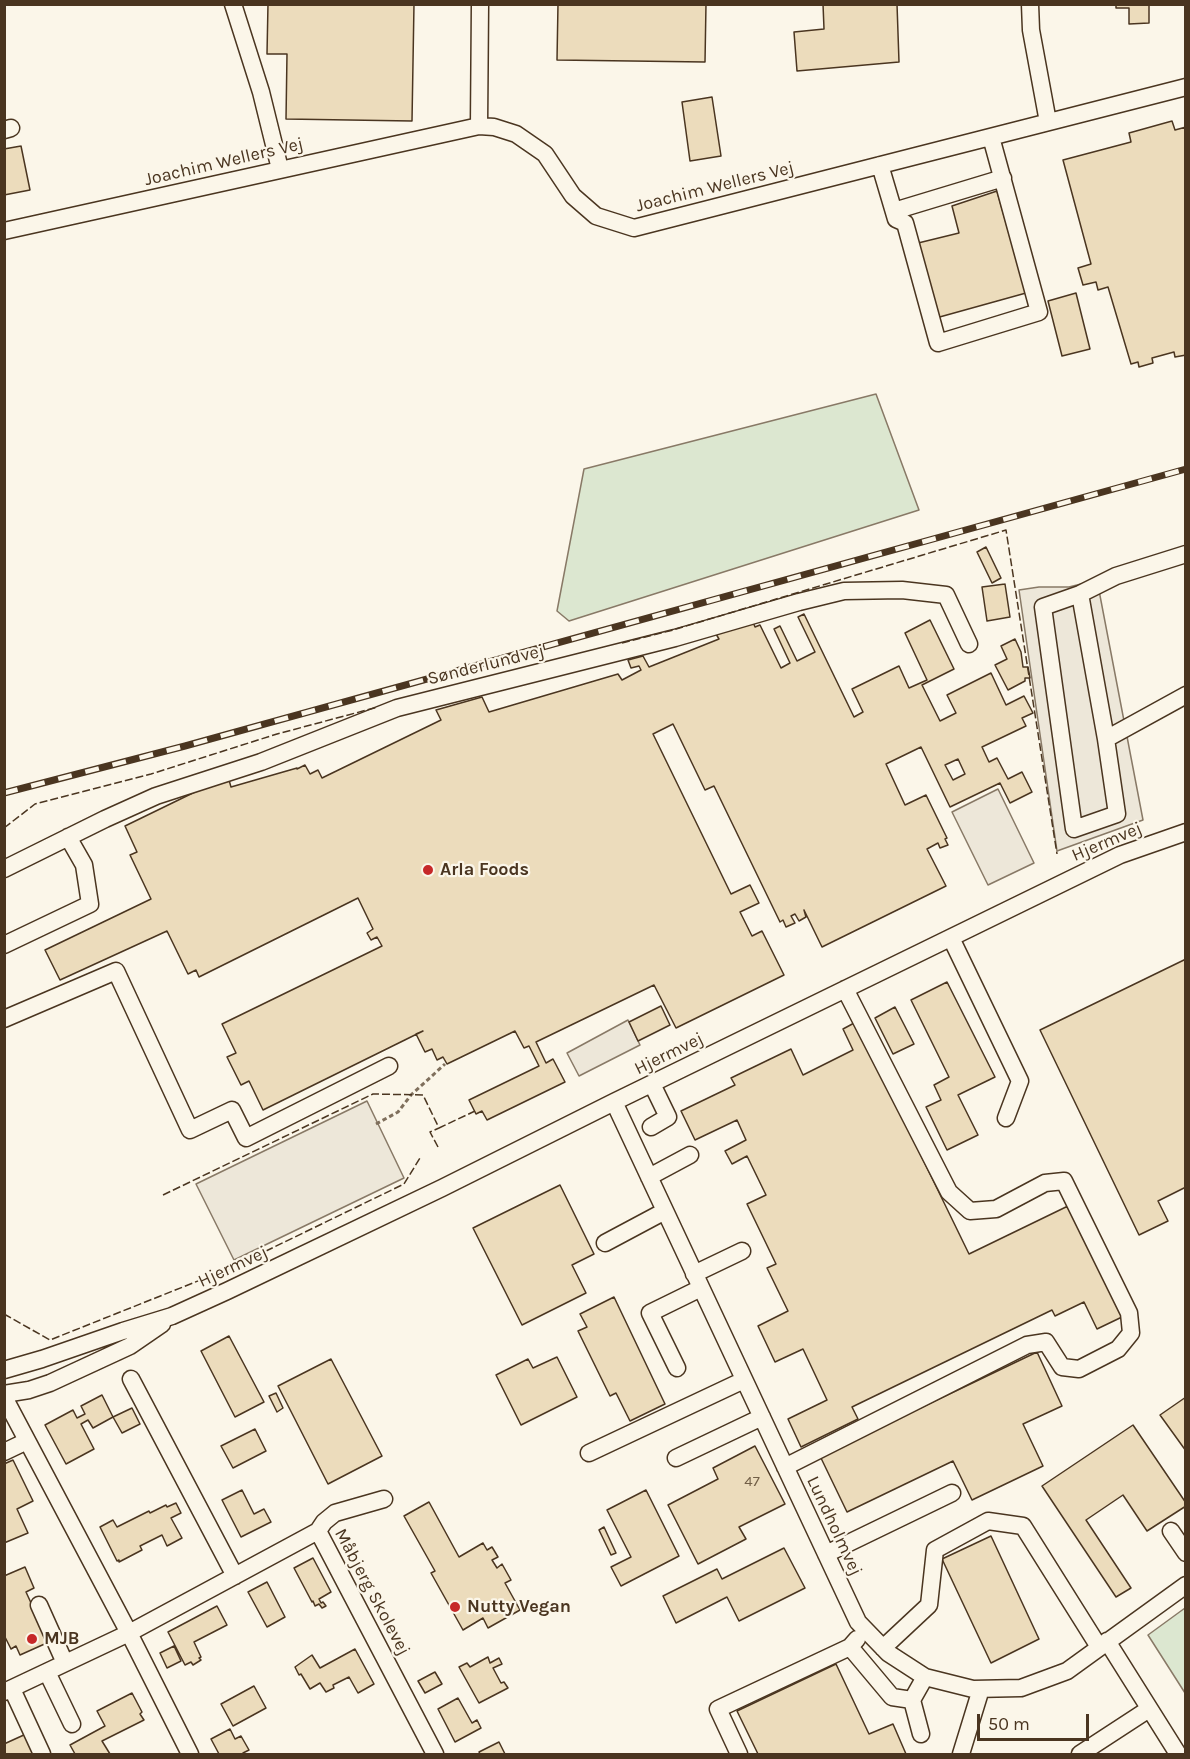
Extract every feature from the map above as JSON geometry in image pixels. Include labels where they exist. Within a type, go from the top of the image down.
[{"type":"street","points":[[233,4],[261,92],[280,169]]},
{"type":"street","points":[[479,126],[480,4]]},
{"type":"street","points":[[1030,4],[1031,30],[1048,122]]},
{"type":"street","name":"Joachim Wellers Vej","points":[[4,231],[479,126],[494,127],[516,134],[545,154],[573,196],[596,216],[634,228],[1185,87]]},
{"type":"street","points":[[880,165],[896,219],[905,223],[938,343],[1039,312],[991,137]]},
{"type":"street","points":[[894,211],[1003,178]]},
{"type":"street","points":[[1080,594],[1117,814],[1074,829],[1043,607],[1080,594],[1116,576],[1185,554]]},
{"type":"street","name":"Sønderlundvej","points":[[4,869],[156,796],[261,762],[397,708],[675,638],[844,591],[902,590],[946,595],[969,644]]},
{"type":"street","points":[[1106,739],[1185,695]]},
{"type":"street","name":"Hjermvej","points":[[4,1370],[172,1316],[442,1188],[1120,855],[1185,832]]},
{"type":"street","points":[[4,945],[90,904],[84,865],[68,837]]},
{"type":"street","points":[[951,938],[1020,1081],[1006,1118]]},
{"type":"street","points":[[6,1015],[116,971],[190,1130],[232,1110],[246,1138],[389,1066]]},
{"type":"street","points":[[785,1467],[1027,1345],[1046,1342],[1062,1367],[1079,1369],[1118,1349],[1131,1333],[1129,1313],[1064,1181],[1045,1183],[996,1209],[970,1211],[949,1192],[845,989]]},
{"type":"street","points":[[651,1127],[668,1117],[652,1084]]},
{"type":"street","name":"Lundholmvej","points":[[614,1102],[858,1622],[888,1653],[925,1677],[973,1689],[1021,1688],[1066,1671],[1185,1586]]},
{"type":"street","points":[[649,1177],[690,1155]]},
{"type":"street","points":[[605,1243],[665,1211]]},
{"type":"street","points":[[677,1368],[650,1313],[742,1251]]},
{"type":"street","name":"Hjermvej","points":[[4,1396],[50,1383],[130,1346],[172,1316]]},
{"type":"street","points":[[131,1379],[235,1576]]},
{"type":"street","points":[[589,1453],[744,1380]]},
{"type":"street","points":[[4,1396],[129,1633],[190,1755]]},
{"type":"street","points":[[676,1458],[762,1417]]},
{"type":"street","points":[[4,1452],[27,1441]]},
{"type":"street","points":[[826,1554],[952,1493]]},
{"type":"street","points":[[318,1532],[324,1521],[335,1514],[384,1499]]},
{"type":"street","points":[[883,1648],[929,1605],[935,1550],[988,1521],[1023,1526],[1178,1755]]},
{"type":"street","points":[[1171,1531],[1185,1553]]},
{"type":"street","name":"Måbjerg Skolevej","points":[[8,1690],[129,1633],[318,1532],[435,1755]]},
{"type":"street","points":[[39,1605],[65,1663]]},
{"type":"street","points":[[739,1755],[718,1709],[850,1647],[865,1629]]},
{"type":"street","points":[[850,1647],[892,1697],[912,1700]]},
{"type":"street","points":[[48,1672],[72,1724]]},
{"type":"street","points":[[921,1734],[912,1700],[925,1677]]},
{"type":"street","points":[[961,1755],[981,1689]]},
{"type":"street","points":[[8,1690],[42,1755]]},
{"type":"street","points":[[1080,1755],[1149,1709]]},
{"type":"path","points":[[376,1124],[398,1112],[411,1095],[445,1064]]},
{"type":"green space","points":[[876,394],[919,510],[569,621],[557,611],[584,469]]},
{"type":"green space","points":[[1185,1608],[1185,1693],[1148,1635]]},
{"type":"shaded area","points":[[1097,580],[1143,820],[1057,851],[1019,590],[1069,587]]},
{"type":"shaded area","points":[[998,789],[1034,863],[988,885],[952,812]]},
{"type":"shaded area","points":[[628,1020],[640,1045],[579,1076],[567,1053]]},
{"type":"shaded area","points":[[367,1101],[404,1178],[234,1260],[196,1184]]},
{"type":"building","points":[[268,4],[414,4],[412,121],[286,119],[287,54],[267,54]]},
{"type":"building","points":[[558,4],[706,4],[705,62],[557,60]]},
{"type":"building","points":[[823,4],[897,4],[899,62],[797,71],[794,32],[824,29]]},
{"type":"building","points":[[1116,4],[1149,4],[1149,23],[1129,24],[1129,8],[1116,8]]},
{"type":"building","points":[[712,97],[721,156],[690,161],[682,102]]},
{"type":"building","points":[[1172,121],[1175,130],[1186,127],[1186,355],[1175,357],[1174,352],[1152,358],[1153,363],[1139,367],[1138,362],[1131,364],[1108,287],[1098,290],[1096,282],[1083,285],[1078,268],[1091,264],[1063,160],[1131,142],[1129,133]]},
{"type":"building","points":[[21,146],[30,190],[4,195],[4,149]]},
{"type":"building","points":[[997,191],[1026,293],[936,318],[914,244],[959,233],[952,206]]},
{"type":"building","points":[[1076,293],[1090,349],[1062,356],[1048,301]]},
{"type":"building","points":[[986,547],[1001,578],[992,583],[977,552]]},
{"type":"building","points":[[1005,584],[1010,617],[987,621],[982,587]]},
{"type":"building","name":"Arla Foods","points":[[804,614],[854,717],[863,712],[852,689],[899,666],[909,688],[927,680],[905,633],[930,620],[954,669],[922,685],[940,721],[956,713],[947,695],[991,673],[1006,705],[1024,696],[1033,713],[1022,718],[1026,726],[982,747],[989,762],[997,758],[1008,779],[1022,772],[1032,792],[1010,803],[1000,783],[950,807],[921,747],[886,764],[905,805],[926,795],[947,838],[945,839],[948,845],[940,848],[938,843],[927,849],[946,886],[822,947],[804,910],[806,917],[799,921],[795,914],[791,916],[795,923],[786,927],[783,920],[780,922],[714,786],[705,790],[673,724],[653,734],[731,894],[750,885],[759,903],[740,912],[752,936],[762,931],[784,975],[676,1028],[654,985],[536,1042],[546,1063],[553,1059],[565,1082],[487,1120],[482,1111],[476,1114],[469,1100],[539,1066],[529,1046],[524,1048],[515,1031],[447,1064],[443,1057],[437,1060],[432,1049],[425,1052],[416,1034],[263,1110],[249,1081],[241,1085],[227,1057],[236,1053],[222,1024],[382,946],[377,937],[371,940],[367,933],[373,929],[358,898],[199,977],[196,970],[188,974],[167,931],[60,980],[45,950],[151,899],[130,855],[137,852],[125,826],[199,790],[229,780],[231,787],[305,765],[310,774],[318,770],[322,778],[441,720],[436,710],[482,697],[489,712],[618,674],[622,680],[641,670],[639,666],[631,668],[628,660],[643,656],[649,667],[719,639],[716,634],[753,622],[755,627],[760,625],[781,668],[790,663],[774,629],[780,626],[797,661],[815,652],[798,617]],"holes":[[[958,759],[965,774],[953,780],[945,765]]]},
{"type":"building","points":[[1015,639],[1021,652],[1023,667],[1028,667],[1030,678],[1025,678],[1025,681],[1008,690],[995,665],[1007,659],[1001,646]]},
{"type":"building","points":[[1186,959],[1186,1187],[1158,1201],[1168,1221],[1139,1235],[1040,1030]]},
{"type":"building","points":[[947,982],[995,1077],[958,1095],[978,1135],[947,1150],[926,1107],[941,1100],[934,1085],[949,1077],[911,1000]]},
{"type":"building","points":[[661,1006],[670,1025],[638,1041],[629,1022]]},
{"type":"building","points":[[895,1007],[914,1044],[893,1054],[875,1018]]},
{"type":"building","points":[[856,1022],[969,1254],[1068,1206],[1122,1317],[1097,1329],[1084,1302],[1055,1316],[1052,1310],[852,1407],[858,1419],[801,1447],[788,1419],[827,1400],[803,1349],[775,1362],[758,1326],[788,1311],[767,1268],[776,1264],[747,1204],[766,1195],[747,1156],[732,1164],[725,1151],[746,1140],[737,1120],[695,1140],[681,1111],[735,1085],[731,1078],[791,1049],[803,1075],[853,1050],[843,1029]]},
{"type":"building","points":[[560,1185],[594,1254],[572,1265],[586,1293],[522,1325],[473,1228]]},
{"type":"building","points":[[614,1297],[665,1404],[630,1421],[616,1393],[610,1396],[578,1331],[587,1327],[580,1314]]},
{"type":"building","points":[[229,1336],[264,1402],[235,1417],[201,1351]]},
{"type":"building","points":[[1037,1352],[1062,1406],[1023,1424],[1043,1466],[972,1500],[953,1461],[847,1512],[820,1456]]},
{"type":"building","points":[[557,1357],[577,1397],[521,1425],[496,1375],[528,1359],[533,1368]]},
{"type":"building","points":[[331,1359],[382,1456],[328,1484],[278,1386]]},
{"type":"building","points":[[276,1393],[283,1408],[277,1412],[269,1396]]},
{"type":"building","points":[[102,1395],[113,1417],[93,1428],[88,1420],[81,1424],[94,1449],[66,1464],[45,1425],[73,1410],[77,1418],[85,1414],[81,1406]]},
{"type":"building","points":[[1186,1397],[1186,1451],[1160,1415]]},
{"type":"building","points":[[132,1408],[140,1424],[122,1433],[113,1417]]},
{"type":"building","points":[[1133,1425],[1186,1506],[1147,1531],[1123,1495],[1086,1520],[1131,1588],[1116,1597],[1042,1486]]},
{"type":"building","points":[[255,1429],[266,1451],[233,1468],[221,1446]]},
{"type":"building","points":[[755,1446],[785,1504],[739,1527],[746,1539],[698,1564],[668,1505],[718,1479],[713,1468]]},
{"type":"building","points":[[13,1460],[33,1501],[17,1509],[28,1533],[4,1543],[4,1464]]},
{"type":"building","points":[[242,1490],[254,1514],[264,1509],[271,1522],[241,1537],[222,1500]]},
{"type":"building","points":[[646,1490],[679,1556],[621,1586],[611,1567],[631,1557],[607,1510]]},
{"type":"building","points":[[429,1502],[459,1557],[483,1543],[487,1550],[492,1547],[498,1557],[492,1560],[497,1568],[502,1564],[511,1580],[505,1583],[520,1610],[488,1628],[483,1618],[463,1630],[431,1573],[435,1571],[404,1516]]},
{"type":"building","points":[[176,1503],[181,1513],[171,1518],[182,1538],[167,1546],[162,1535],[140,1546],[142,1550],[117,1561],[100,1527],[113,1520],[117,1527],[149,1511],[150,1513]]},
{"type":"building","points":[[604,1527],[616,1553],[611,1555],[599,1530]]},
{"type":"building","points":[[991,1536],[1039,1639],[991,1663],[942,1559]]},
{"type":"building","points":[[784,1548],[805,1588],[739,1621],[727,1597],[676,1623],[663,1596],[717,1569],[722,1579]]},
{"type":"building","points":[[313,1558],[331,1592],[319,1599],[326,1606],[322,1608],[319,1604],[315,1606],[312,1602],[294,1568]]},
{"type":"building","points":[[25,1567],[34,1588],[26,1592],[49,1642],[20,1655],[16,1646],[11,1649],[4,1635],[4,1576]]},
{"type":"building","points":[[267,1582],[285,1617],[267,1627],[248,1592]]},
{"type":"building","points":[[217,1606],[227,1625],[194,1642],[201,1660],[193,1665],[191,1662],[185,1665],[168,1632]]},
{"type":"building","points":[[174,1646],[181,1661],[167,1668],[160,1653]]},
{"type":"building","points":[[355,1649],[374,1684],[358,1693],[349,1677],[333,1685],[334,1688],[326,1692],[320,1683],[310,1689],[295,1667],[312,1655],[320,1668]]},
{"type":"building","points":[[488,1657],[490,1663],[499,1658],[502,1664],[493,1668],[501,1683],[504,1682],[508,1688],[479,1703],[459,1667],[467,1663],[470,1667]]},
{"type":"building","points":[[836,1664],[869,1734],[893,1724],[906,1754],[758,1754],[737,1711]]},
{"type":"building","points":[[435,1672],[442,1684],[425,1693],[418,1681]]},
{"type":"building","points":[[254,1686],[266,1708],[233,1726],[221,1704]]},
{"type":"building","points":[[132,1693],[144,1720],[102,1741],[110,1754],[75,1754],[70,1745],[105,1726],[97,1711]]},
{"type":"building","points":[[458,1698],[472,1723],[477,1720],[481,1728],[455,1742],[438,1709]]},
{"type":"building","points":[[230,1729],[235,1739],[241,1736],[249,1750],[243,1754],[219,1754],[211,1739]]},
{"type":"building","points":[[26,1734],[35,1754],[4,1754],[4,1744]]},
{"type":"building","points":[[499,1742],[505,1754],[480,1754],[479,1752]]},
{"type":"railway","points":[[4,793],[185,746],[1186,469]]},
{"type":"fence","points":[[622,643],[673,630],[1006,530],[1057,854]]},
{"type":"fence","points":[[4,828],[35,804],[151,774],[277,734],[378,707]]},
{"type":"fence","points":[[163,1195],[373,1094],[423,1095],[439,1128],[475,1111]]},
{"type":"fence","points":[[438,1147],[430,1132],[439,1128]]},
{"type":"fence","points":[[4,1314],[50,1340],[233,1267],[404,1184],[420,1158]]},
{"type":"place","name":"Arla Foods","points":[[428,870]]},
{"type":"place","name":"Nutty Vegan","points":[[455,1607]]},
{"type":"place","name":"MJB","points":[[32,1639]]}]
